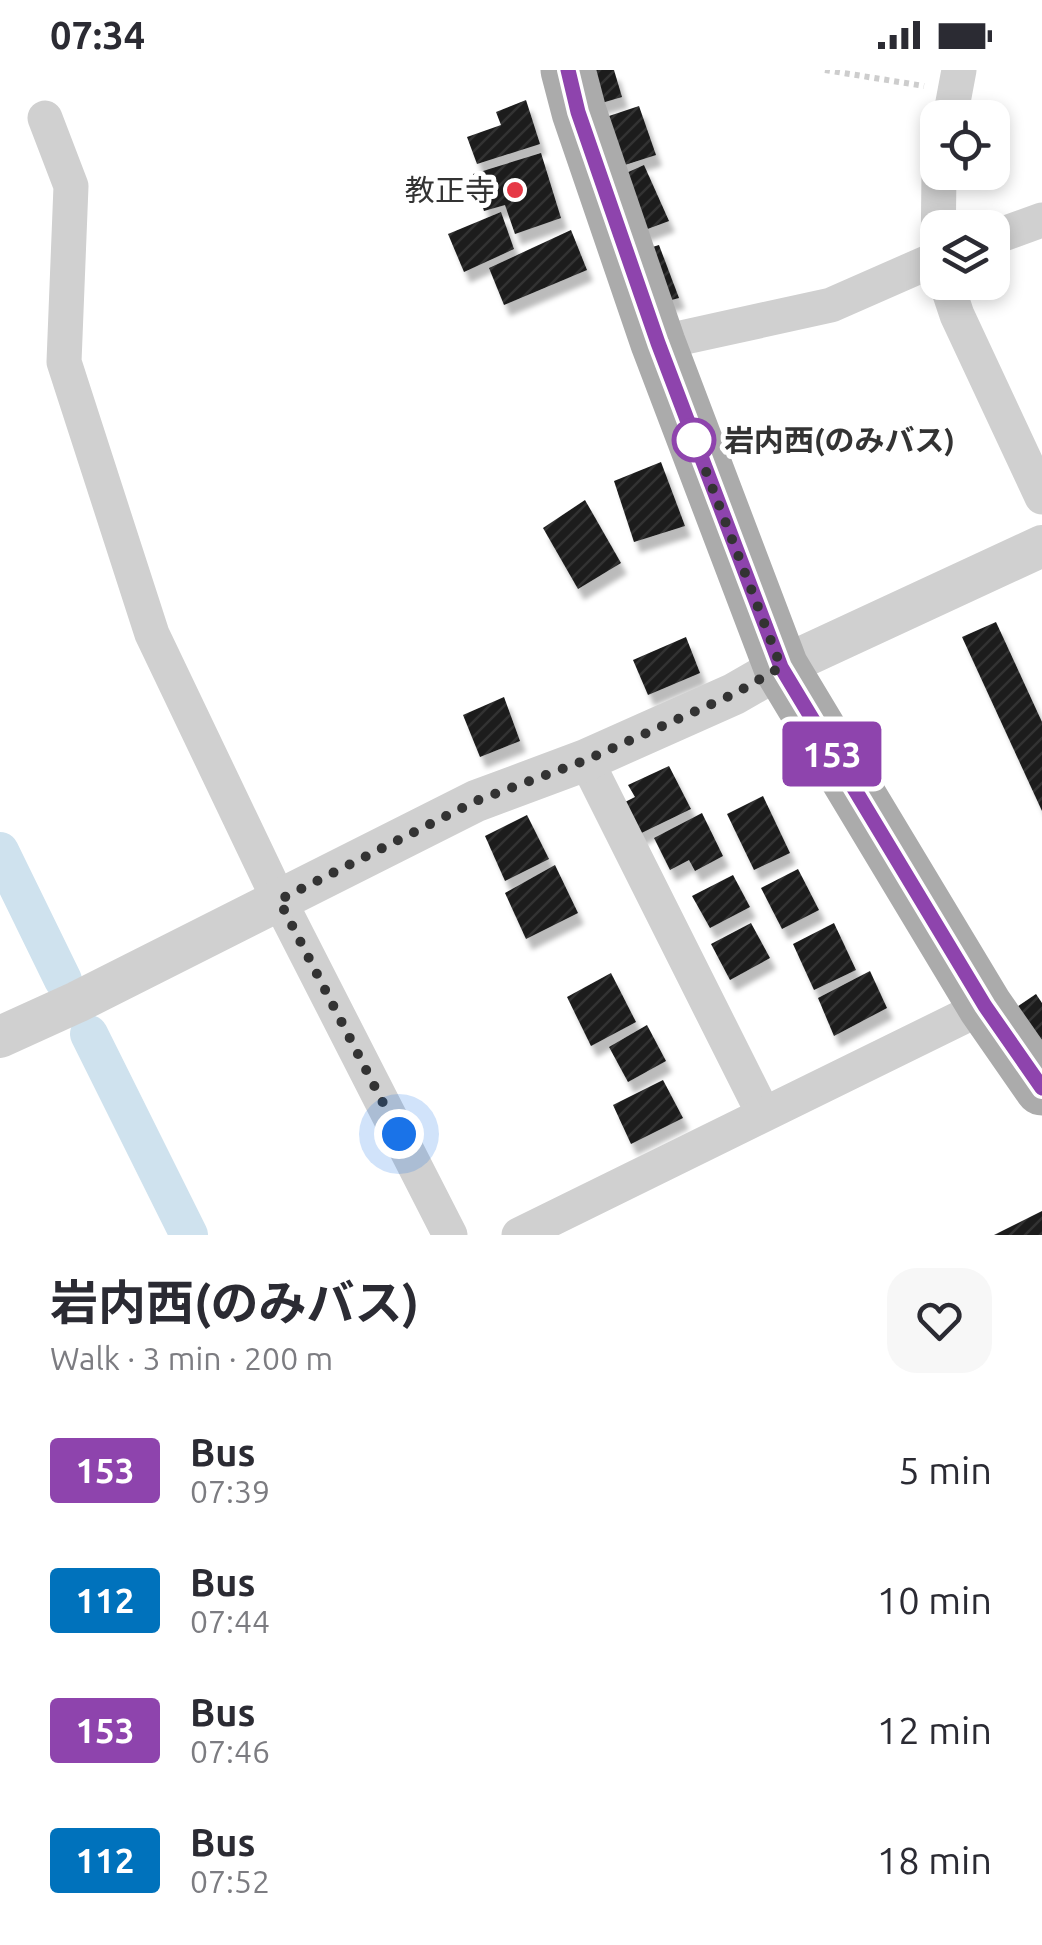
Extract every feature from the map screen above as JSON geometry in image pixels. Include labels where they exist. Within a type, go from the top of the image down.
[{"type":"main road","points":[[568,70],[578,112],[658,343],[781,667],[985,1006],[1042,1088]]},
{"type":"street","points":[[45,118],[71,186],[64,362],[152,634],[279,900],[450,1235]]},
{"type":"street","points":[[1010,232],[1042,220]]},
{"type":"street","points":[[658,343],[832,305],[920,266]]},
{"type":"street","points":[[952,300],[1042,497]]},
{"type":"street","points":[[0,1038],[476,801],[586,760],[734,694],[781,667],[1042,546]]},
{"type":"street","points":[[586,760],[763,1114]]},
{"type":"street","points":[[519,1235],[985,1006]]},
{"type":"path","points":[[825,70],[955,93]]},
{"type":"building","points":[[578,70],[614,70],[622,97],[588,107]]},
{"type":"building","points":[[526,100],[540,144],[477,164],[467,137],[501,125],[496,112]]},
{"type":"building","points":[[639,106],[656,155],[603,172],[606,117]]},
{"type":"building","name":"教正寺","points":[[541,153],[561,218],[515,234],[505,205],[484,211],[473,174]]},
{"type":"building","points":[[644,165],[669,221],[626,237],[604,183]]},
{"type":"building","points":[[501,212],[514,249],[464,272],[448,234]]},
{"type":"building","points":[[571,230],[587,270],[504,305],[489,268]]},
{"type":"building","points":[[659,245],[679,298],[652,305],[633,253]]},
{"type":"building","points":[[661,462],[685,526],[634,542],[614,481]]},
{"type":"building","points":[[585,500],[621,563],[578,589],[543,528]]},
{"type":"building","points":[[996,622],[1042,722],[1042,811],[962,637]]},
{"type":"building","points":[[686,637],[700,673],[648,695],[633,660]]},
{"type":"building","points":[[504,697],[520,741],[480,757],[463,715]]},
{"type":"building","points":[[669,766],[691,809],[629,839],[615,807],[635,797],[628,785]]},
{"type":"building","points":[[763,796],[790,853],[754,870],[727,814]]},
{"type":"building","points":[[702,813],[723,856],[695,871],[689,860],[670,870],[654,838]]},
{"type":"building","points":[[527,815],[549,859],[505,881],[485,836]]},
{"type":"building","points":[[555,865],[578,913],[526,939],[505,893]]},
{"type":"building","points":[[798,869],[819,910],[782,929],[761,888]]},
{"type":"building","points":[[733,875],[750,907],[710,928],[692,896]]},
{"type":"building","points":[[751,923],[770,958],[730,980],[711,944]]},
{"type":"building","points":[[834,923],[856,970],[814,990],[793,944]]},
{"type":"building","points":[[870,971],[887,1008],[834,1036],[818,998]]},
{"type":"building","points":[[611,973],[636,1022],[591,1046],[567,997]]},
{"type":"building","points":[[1036,994],[1042,1003],[1042,1040],[1002,1017]]},
{"type":"building","points":[[647,1025],[666,1061],[628,1082],[609,1047]]},
{"type":"building","points":[[663,1080],[683,1118],[631,1144],[613,1105]]},
{"type":"building","points":[[1042,1211],[1042,1235],[994,1235]]},
{"type":"waterway","points":[[0,851],[63,980]]},
{"type":"waterway","points":[[89,1034],[189,1235]]},
{"type":"bus line","name":"153","points":[[568,70],[578,112],[658,343],[781,667],[985,1006],[1042,1088]]},
{"type":"place","name":"教正寺","points":[[515,190]]},
{"type":"place","name":"岩内西(のみバス)","points":[[694,440]]},
{"type":"route","points":[[399,1134],[279,900],[476,801],[586,760],[734,694],[781,667],[694,440]]}]
